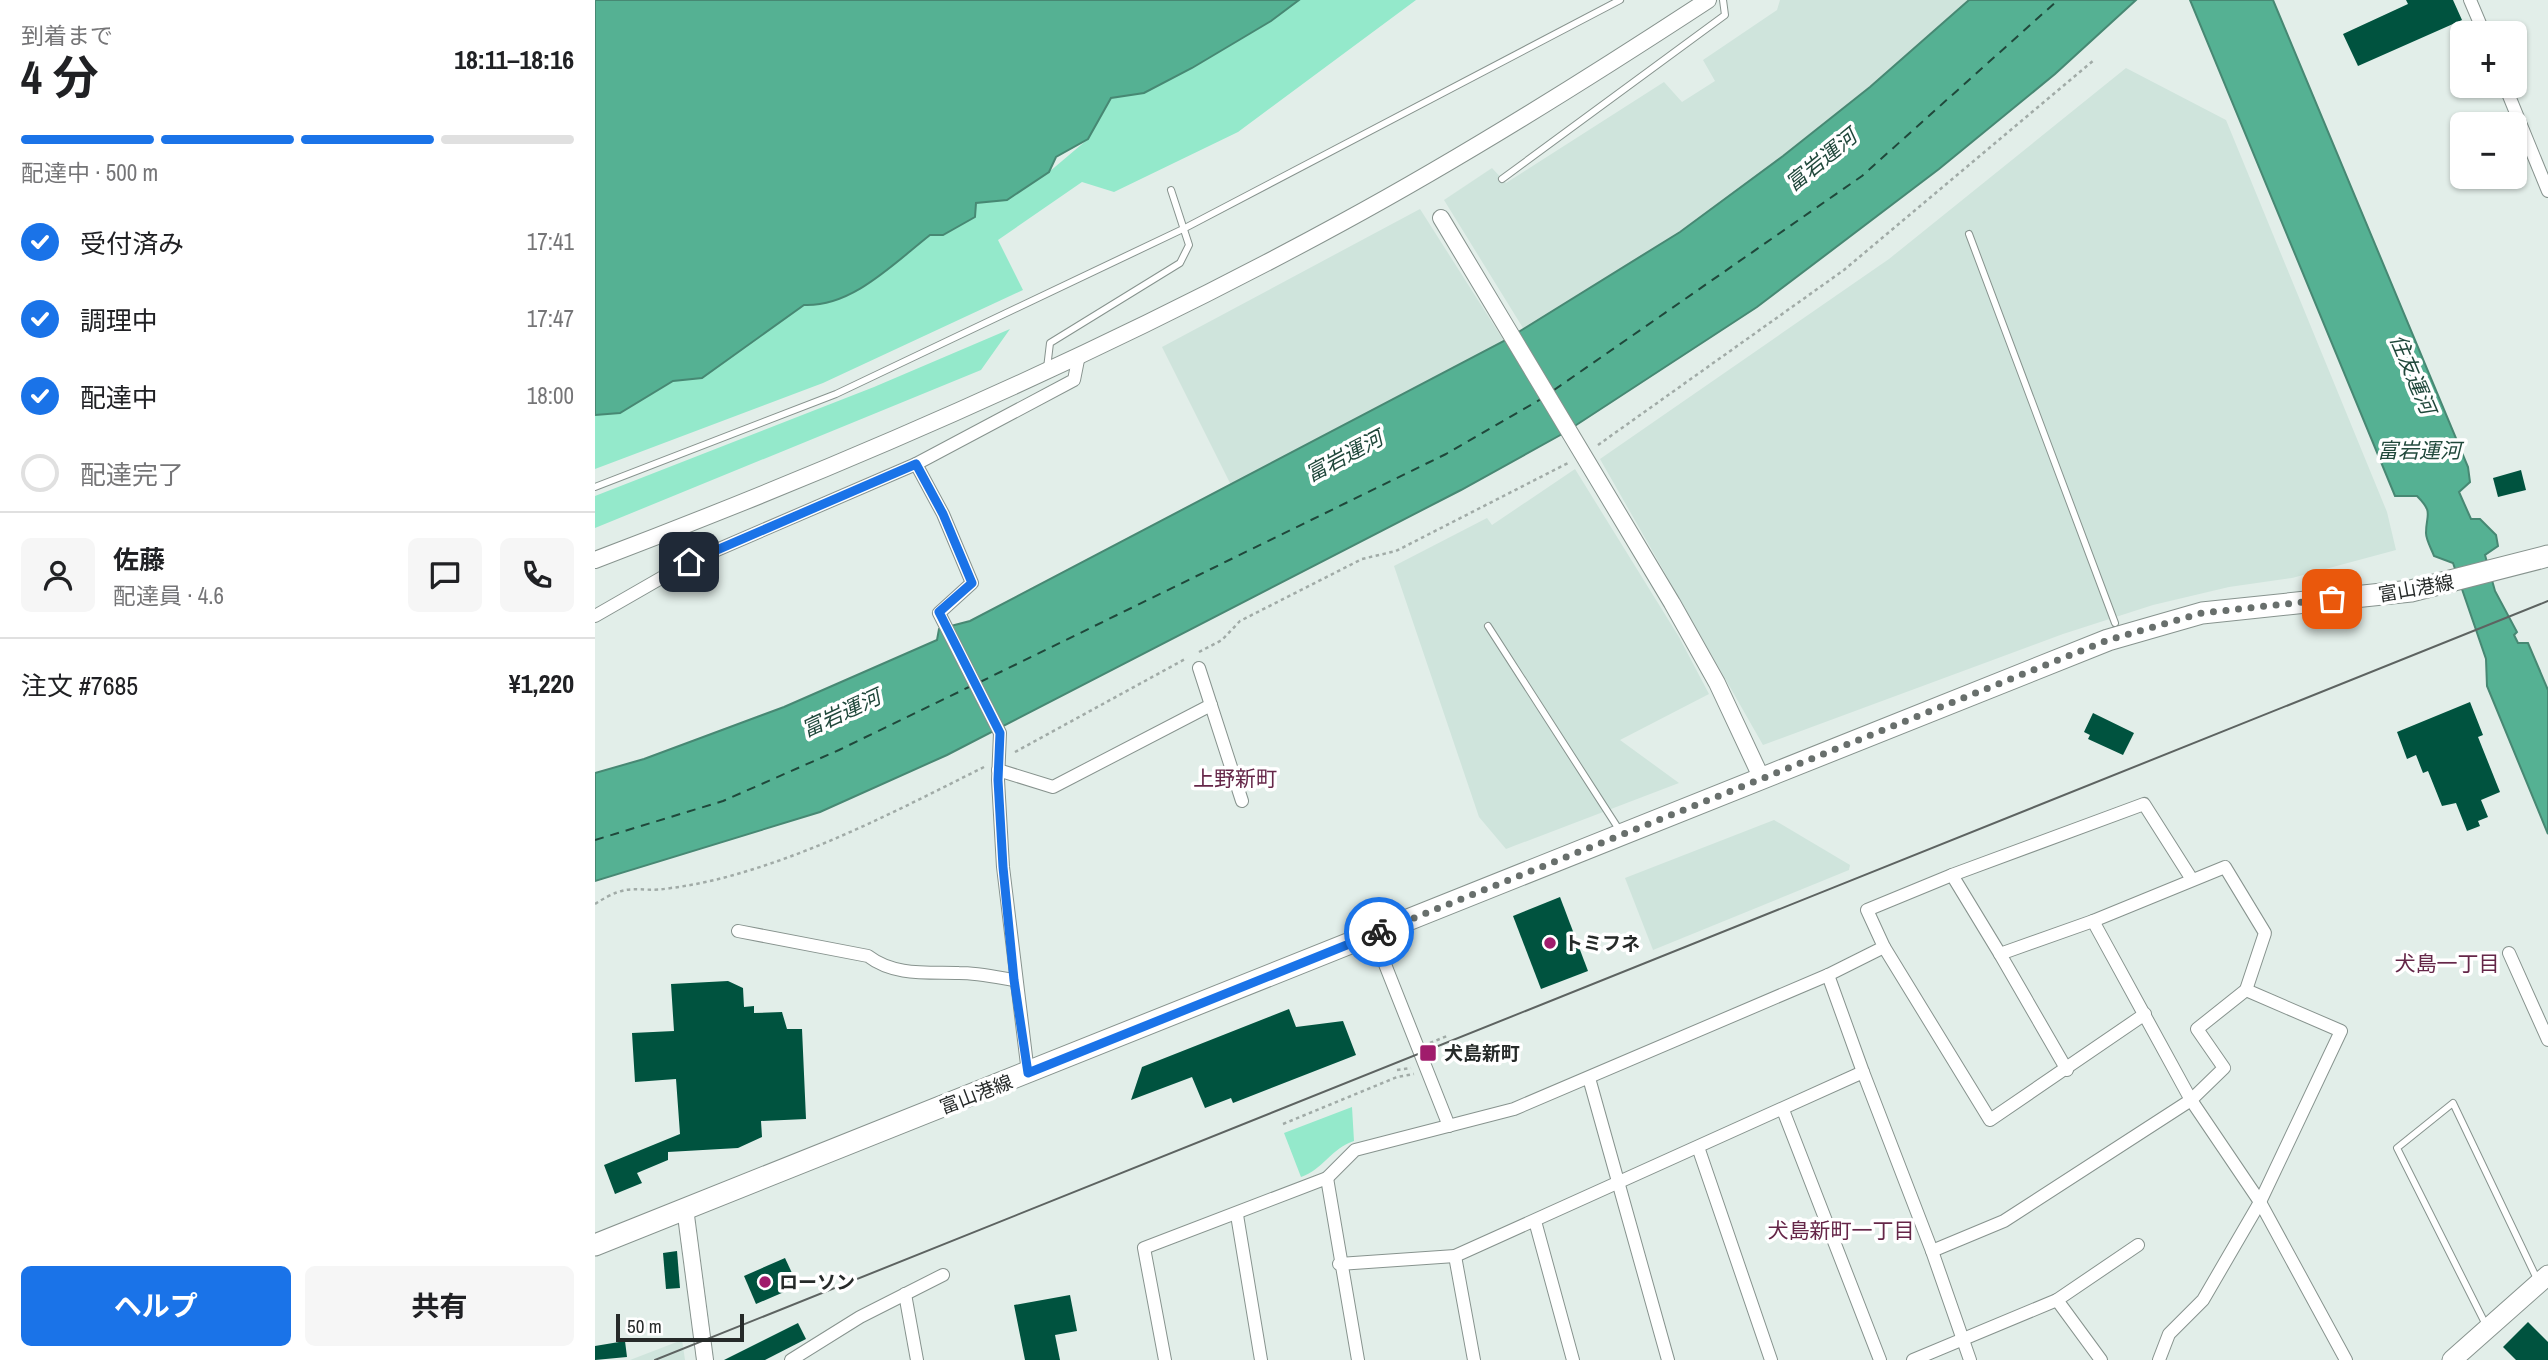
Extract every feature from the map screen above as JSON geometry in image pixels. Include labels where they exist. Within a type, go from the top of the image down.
[{"type":"main road","name":"富山港線","points":[[595,1245],[2108,640],[2153,626],[2229,609],[2382,595],[2447,583],[2509,568],[2548,555]]},
{"type":"main road","points":[[2452,1360],[2543,1279]]},
{"type":"street","points":[[595,561],[740,505],[1047,370],[1227,283],[1345,221],[1553,100],[1708,0]]},
{"type":"street","points":[[2470,0],[2479,21]]},
{"type":"street","points":[[2510,98],[2548,191]]},
{"type":"street","points":[[1441,218],[1571,432],[1717,683],[1762,779]]},
{"type":"street","points":[[595,616],[689,562],[916,464],[1074,380],[1079,355]]},
{"type":"street","points":[[916,464],[943,514],[972,583],[939,612],[942,623],[1000,733],[1003,867],[1014,980],[1028,1073]]},
{"type":"street","points":[[1199,668],[1242,802]]},
{"type":"street","points":[[999,765],[1053,787],[1211,705]]},
{"type":"street","points":[[2145,1014],[2067,1070],[1990,1120],[1884,947],[1867,910],[1952,875],[2144,804],[2191,878]]},
{"type":"street","points":[[1932,1251],[2004,1221],[2192,1100],[2224,1068],[2197,1029],[2246,990],[2265,933],[2225,867],[2191,878],[2093,921],[2000,954]]},
{"type":"street","points":[[1952,875],[2067,1070]]},
{"type":"street","points":[[2093,921],[2192,1100],[2260,1202],[2346,1360]]},
{"type":"street","points":[[738,931],[868,956],[882,966],[932,975],[960,973],[1014,980]]},
{"type":"street","points":[[1373,934],[1449,1126]]},
{"type":"street","points":[[1165,1360],[1144,1248],[1237,1215],[1327,1178],[1355,1150],[1514,1109],[1828,975],[1884,947]]},
{"type":"street","points":[[2509,953],[2548,1040]]},
{"type":"street","points":[[1828,975],[1932,1251],[1969,1360]]},
{"type":"street","points":[[2159,1360],[2169,1334],[2203,1300],[2260,1202],[2341,1031],[2246,990]]},
{"type":"street","points":[[1339,1264],[1455,1256],[1863,1072]]},
{"type":"street","points":[[1589,1078],[1668,1360]]},
{"type":"street","points":[[1783,1110],[1879,1360]]},
{"type":"street","points":[[1698,1147],[1771,1360]]},
{"type":"street","points":[[1327,1178],[1339,1264],[1358,1360]]},
{"type":"street","points":[[685,1208],[705,1360]]},
{"type":"street","points":[[1237,1215],[1261,1360]]},
{"type":"street","points":[[1535,1220],[1573,1360]]},
{"type":"street","points":[[1913,1360],[2057,1300],[2139,1245]]},
{"type":"street","points":[[1455,1256],[1474,1360]]},
{"type":"street","points":[[791,1360],[943,1275]]},
{"type":"street","points":[[905,1294],[917,1360]]},
{"type":"street","points":[[2057,1300],[2101,1360]]},
{"type":"lane","points":[[595,487],[836,394],[1185,228],[1621,0]]},
{"type":"lane","points":[[1502,179],[1725,15],[1723,0]]},
{"type":"lane","points":[[1047,370],[1049,343],[1180,263],[1189,245],[1171,190]]},
{"type":"lane","points":[[1969,234],[2115,623]]},
{"type":"lane","points":[[1488,626],[1623,835]]},
{"type":"lane","points":[[2488,1328],[2397,1148],[2453,1103],[2543,1279]]},
{"type":"path","points":[[595,904],[618,890],[634,887],[669,889],[744,872],[845,835],[999,765],[1222,640],[1240,621],[1362,559],[1397,551],[1584,454],[1845,270],[2094,60]]},
{"type":"path","points":[[1283,1124],[1397,1077],[1427,1070]]},
{"type":"shaded area","points":[[1299,0],[1416,0],[1238,132],[1114,192],[1082,182],[998,240],[1023,290],[823,383],[595,469],[595,415],[620,413],[673,381],[702,378],[804,305],[822,304],[855,292],[930,235],[943,235],[975,203],[1007,200],[1049,172],[1088,139],[1111,98],[1144,93],[1192,68],[1271,21]]},
{"type":"shaded area","points":[[1780,0],[1969,0],[1870,87],[1680,232],[1523,328],[1444,200],[1492,168],[1506,183],[1664,82],[1682,102],[1715,81],[1703,60],[1777,10]]},
{"type":"shaded area","points":[[2126,68],[2226,120],[2387,512],[2396,550],[2292,578],[2229,587],[2153,605],[2063,634],[1763,745],[1600,459],[1889,259]]},
{"type":"shaded area","points":[[1420,209],[1504,341],[1231,485],[1162,347]]},
{"type":"shaded area","points":[[1010,329],[981,370],[595,528],[595,496],[874,387]]},
{"type":"shaded area","points":[[1575,469],[1679,637],[1709,694],[1620,740],[1679,783],[1506,849],[1479,817],[1394,566],[1487,518],[1492,525]]},
{"type":"shaded area","points":[[1774,820],[1850,865],[1849,870],[1653,950],[1625,878]]},
{"type":"shaded area","points":[[1352,1107],[1354,1141],[1301,1177],[1284,1133]]},
{"type":"shaded area","points":[[682,1340],[685,1360],[630,1360]]},
{"type":"water","points":[[595,0],[1299,0],[1271,21],[1192,68],[1144,93],[1111,98],[1088,139],[1056,157],[1049,172],[1007,200],[976,203],[975,217],[943,235],[930,235],[871,282],[839,299],[804,305],[702,378],[673,381],[620,413],[595,415]]},
{"type":"water","name":"富岩運河","points":[[1969,0],[2136,0],[2055,74],[1939,169],[1757,307],[1564,433],[1461,490],[947,755],[820,812],[595,881],[595,773],[644,759],[784,707],[937,640],[939,629],[970,621],[1504,341],[1680,232],[1870,87]]},
{"type":"water","name":"富岩運河","points":[[2190,0],[2273,0],[2468,467],[2470,482],[2459,492],[2471,519],[2480,519],[2496,535],[2498,546],[2485,555],[2495,591],[2517,632],[2514,635],[2518,643],[2528,643],[2548,690],[2548,834],[2487,686],[2486,659],[2453,563],[2434,556],[2426,536],[2426,506],[2417,496],[2395,496]]},
{"type":"building","points":[[2406,0],[2453,0],[2462,20],[2450,21],[2450,25],[2358,66],[2343,34],[2408,4]]},
{"type":"building","points":[[2521,470],[2526,490],[2498,497],[2493,478]]},
{"type":"building","points":[[2470,702],[2483,735],[2478,737],[2500,792],[2481,800],[2488,817],[2478,821],[2480,826],[2467,831],[2456,803],[2442,806],[2428,771],[2423,773],[2416,755],[2407,759],[2397,732]]},
{"type":"building","points":[[2093,713],[2134,733],[2123,755],[2088,739],[2090,735],[2084,732]]},
{"type":"building","name":"トミフネ","points":[[1560,897],[1588,971],[1541,989],[1513,916]]},
{"type":"building","points":[[728,981],[743,988],[744,1007],[754,1006],[754,1013],[782,1012],[787,1029],[802,1029],[806,1119],[761,1121],[762,1137],[738,1148],[668,1152],[668,1160],[637,1173],[642,1183],[615,1194],[604,1165],[680,1134],[676,1079],[635,1082],[632,1033],[674,1031],[671,984]]},
{"type":"building","points":[[1289,1009],[1296,1027],[1343,1021],[1356,1055],[1233,1103],[1231,1098],[1205,1108],[1192,1077],[1131,1100],[1142,1067]]},
{"type":"building","points":[[677,1251],[680,1288],[666,1289],[663,1253]]},
{"type":"building","points":[[785,1258],[798,1286],[756,1304],[744,1276]]},
{"type":"building","points":[[1070,1295],[1077,1331],[1055,1335],[1060,1360],[1025,1360],[1014,1305]]},
{"type":"building","points":[[2528,1322],[2548,1342],[2548,1360],[2516,1360],[2503,1347]]},
{"type":"building","points":[[798,1323],[806,1339],[765,1360],[724,1360]]},
{"type":"building","points":[[625,1341],[627,1357],[595,1360],[595,1346]]},
{"type":"ferry route","points":[[1554,390],[1862,176],[2058,0]]},
{"type":"ferry route","points":[[980,682],[1446,454],[1541,399]]},
{"type":"ferry route","points":[[595,840],[723,801],[839,750],[969,687]]},
{"type":"tram line","points":[[655,1360],[2548,601]]},
{"type":"way so far","points":[[1379,932],[2108,640],[2202,613],[2332,599]]},
{"type":"place","name":"トミフネ","points":[[1550,943]]},
{"type":"place","name":"犬島新町","points":[[1428,1053]]},
{"type":"place","name":"ローソン","points":[[765,1282]]},
{"type":"district","name":"上野新町","points":[[1235,778]]},
{"type":"district","name":"犬島一丁目","points":[[2447,963]]},
{"type":"district","name":"犬島新町一丁目","points":[[1841,1230]]},
{"type":"route","points":[[689,562],[916,464],[943,514],[972,583],[957,600],[939,612],[942,623],[1000,733],[998,780],[1003,867],[1014,980],[1028,1073],[1379,932]]},
{"type":"water label","name":"住友運河","points":[[2413,374]]}]
